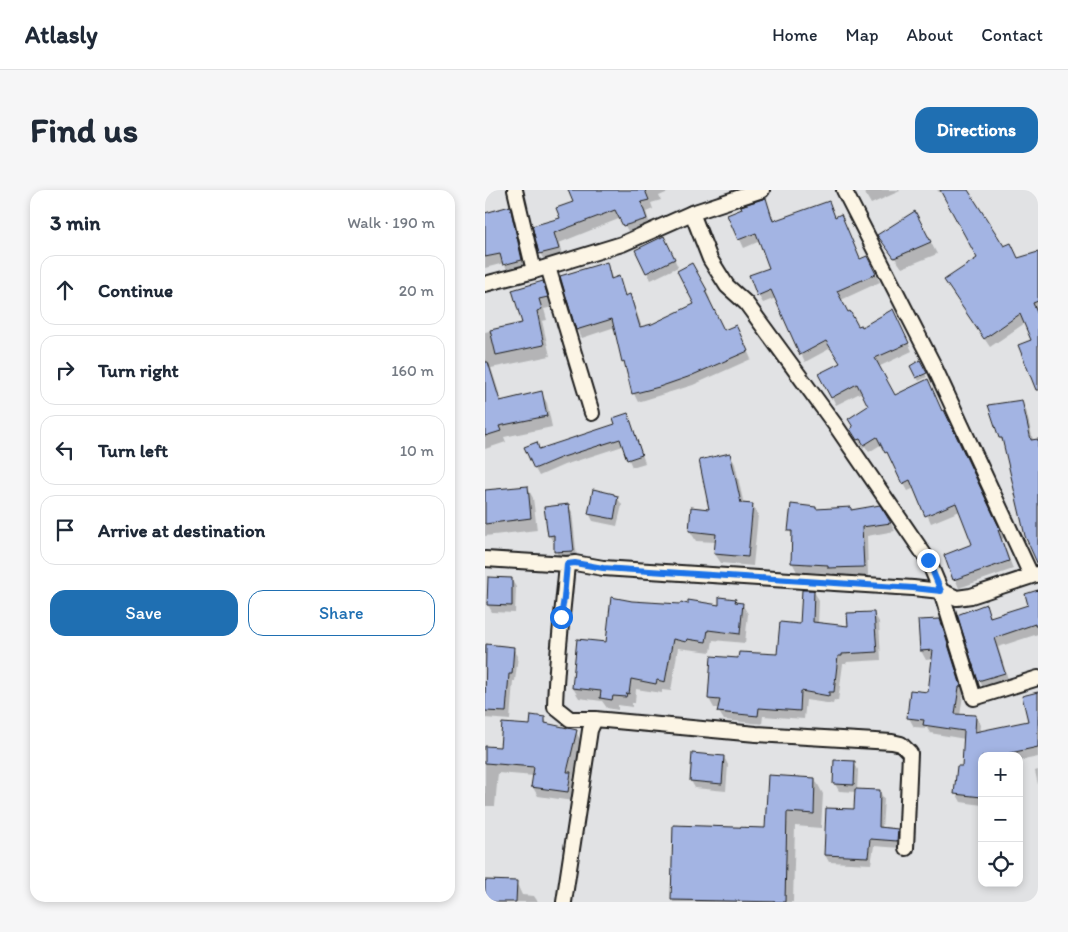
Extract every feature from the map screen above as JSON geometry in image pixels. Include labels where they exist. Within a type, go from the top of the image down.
[{"type":"street","points":[[515,190],[533,271]]},
{"type":"street","points":[[485,284],[622,244],[692,213],[761,190]]},
{"type":"street","points":[[485,559],[575,563],[603,568],[913,588],[941,591],[957,598],[1001,587],[1035,574],[844,190]]},
{"type":"street","points":[[692,213],[710,259],[727,286],[746,303],[836,426],[928,560],[941,591],[974,698],[1038,678]]},
{"type":"street","points":[[548,267],[592,413]]},
{"type":"street","points":[[567,564],[561,617],[555,707],[561,713],[570,719],[595,719],[756,734],[901,744],[910,753],[906,848]]},
{"type":"street","points":[[564,902],[590,730],[595,719]]},
{"type":"building","points":[[568,190],[645,190],[649,200],[641,202],[647,219],[623,226],[615,210],[554,233],[559,249],[539,254],[532,226],[560,218],[556,208],[573,202]]},
{"type":"building","points":[[940,190],[968,190],[1004,246],[1011,243],[1018,258],[1038,252],[1038,301],[1033,303],[1038,315],[1038,390],[1036,390],[1018,345],[1031,340],[1020,314],[984,339],[944,280],[977,258]]},
{"type":"building","points":[[766,198],[773,221],[829,201],[835,217],[841,214],[860,259],[867,256],[876,274],[837,291],[858,326],[861,325],[862,327],[893,309],[909,343],[875,358],[895,395],[928,379],[1000,529],[998,530],[1009,561],[953,580],[944,555],[972,544],[956,503],[925,516],[910,480],[902,484],[887,452],[885,453],[877,437],[864,445],[860,439],[857,440],[850,429],[853,427],[848,419],[868,406],[857,384],[831,398],[818,374],[840,363],[826,341],[800,355],[771,290],[757,296],[749,275],[769,268],[756,233],[738,240],[727,215],[742,209],[741,206]]},
{"type":"building","points":[[510,206],[522,260],[503,265],[500,254],[485,257],[485,213]]},
{"type":"building","points":[[915,211],[931,242],[894,258],[877,235]]},
{"type":"building","points":[[664,236],[675,259],[646,273],[635,250]]},
{"type":"building","points":[[607,262],[611,279],[619,276],[625,296],[630,294],[640,327],[652,324],[694,304],[677,271],[692,263],[707,290],[705,291],[724,330],[736,325],[748,351],[688,377],[632,394],[612,319],[576,330],[560,276]]},
{"type":"building","points":[[543,281],[548,297],[539,299],[542,309],[537,311],[544,345],[496,355],[490,330],[522,323],[512,290]]},
{"type":"building","points":[[920,360],[927,373],[916,378],[910,366]]},
{"type":"building","points":[[485,362],[488,362],[500,401],[542,391],[547,416],[499,426],[501,431],[485,436]]},
{"type":"building","points":[[1022,400],[1031,440],[1038,439],[1038,565],[1025,536],[1002,438],[999,438],[988,405]]},
{"type":"building","points":[[628,413],[642,455],[627,460],[620,439],[560,458],[534,469],[524,447],[537,442],[539,449],[615,424],[613,418]]},
{"type":"building","points":[[730,453],[741,503],[753,504],[748,557],[714,554],[716,534],[689,531],[691,507],[709,509],[699,460]]},
{"type":"building","points":[[528,486],[531,518],[485,524],[485,490]]},
{"type":"building","points":[[593,489],[618,496],[614,519],[588,514]]},
{"type":"building","points":[[569,504],[574,551],[554,552],[554,535],[548,536],[544,507]]},
{"type":"building","points":[[791,504],[816,507],[816,509],[851,507],[851,510],[880,505],[891,523],[862,527],[864,567],[828,568],[828,565],[791,563],[792,531],[788,531]]},
{"type":"building","points":[[488,577],[512,578],[512,606],[487,605]]},
{"type":"building","points":[[802,590],[814,590],[813,622],[848,626],[847,613],[874,612],[877,652],[842,654],[842,656],[838,656],[834,692],[829,692],[829,696],[801,691],[800,711],[759,708],[758,716],[717,712],[720,700],[708,699],[711,656],[738,658],[739,652],[777,654],[780,622],[800,624]]},
{"type":"building","points":[[1038,590],[1038,626],[1035,626],[1035,624],[994,638],[1005,673],[978,681],[957,615],[986,604],[990,617],[1028,605],[1025,594]]},
{"type":"building","points":[[611,597],[632,601],[680,604],[681,602],[688,604],[688,600],[719,605],[719,597],[736,599],[735,602],[743,603],[740,634],[708,630],[706,642],[687,639],[686,642],[673,639],[665,682],[657,680],[656,684],[631,679],[629,694],[627,693],[626,697],[613,696],[612,700],[600,698],[601,691],[572,688],[577,639],[606,642]]},
{"type":"building","points":[[940,619],[961,686],[959,687],[955,714],[976,715],[975,732],[1028,721],[1022,696],[1038,692],[1038,747],[1015,752],[978,752],[978,797],[954,794],[957,766],[962,766],[964,731],[923,725],[924,720],[907,718],[910,690],[928,692],[933,650],[920,651],[918,620]]},
{"type":"building","points":[[486,644],[514,647],[512,674],[509,674],[506,712],[485,711]]},
{"type":"building","points":[[531,715],[545,717],[545,723],[577,730],[567,772],[571,772],[568,792],[531,787],[534,767],[485,763],[485,746],[500,747],[502,723],[530,725]]},
{"type":"building","points":[[692,753],[724,756],[722,784],[690,781]]},
{"type":"building","points":[[834,760],[855,761],[854,785],[833,784]]},
{"type":"building","points":[[768,775],[815,778],[814,814],[787,812],[785,902],[671,900],[673,825],[765,828]]},
{"type":"building","points":[[855,789],[880,790],[879,827],[898,829],[897,841],[870,839],[868,857],[824,855],[826,808],[854,809]]},
{"type":"building","points":[[485,880],[517,881],[516,902],[485,902]]},
{"type":"route","points":[[561,617],[567,564],[575,563],[603,568],[941,591],[928,560]]}]
